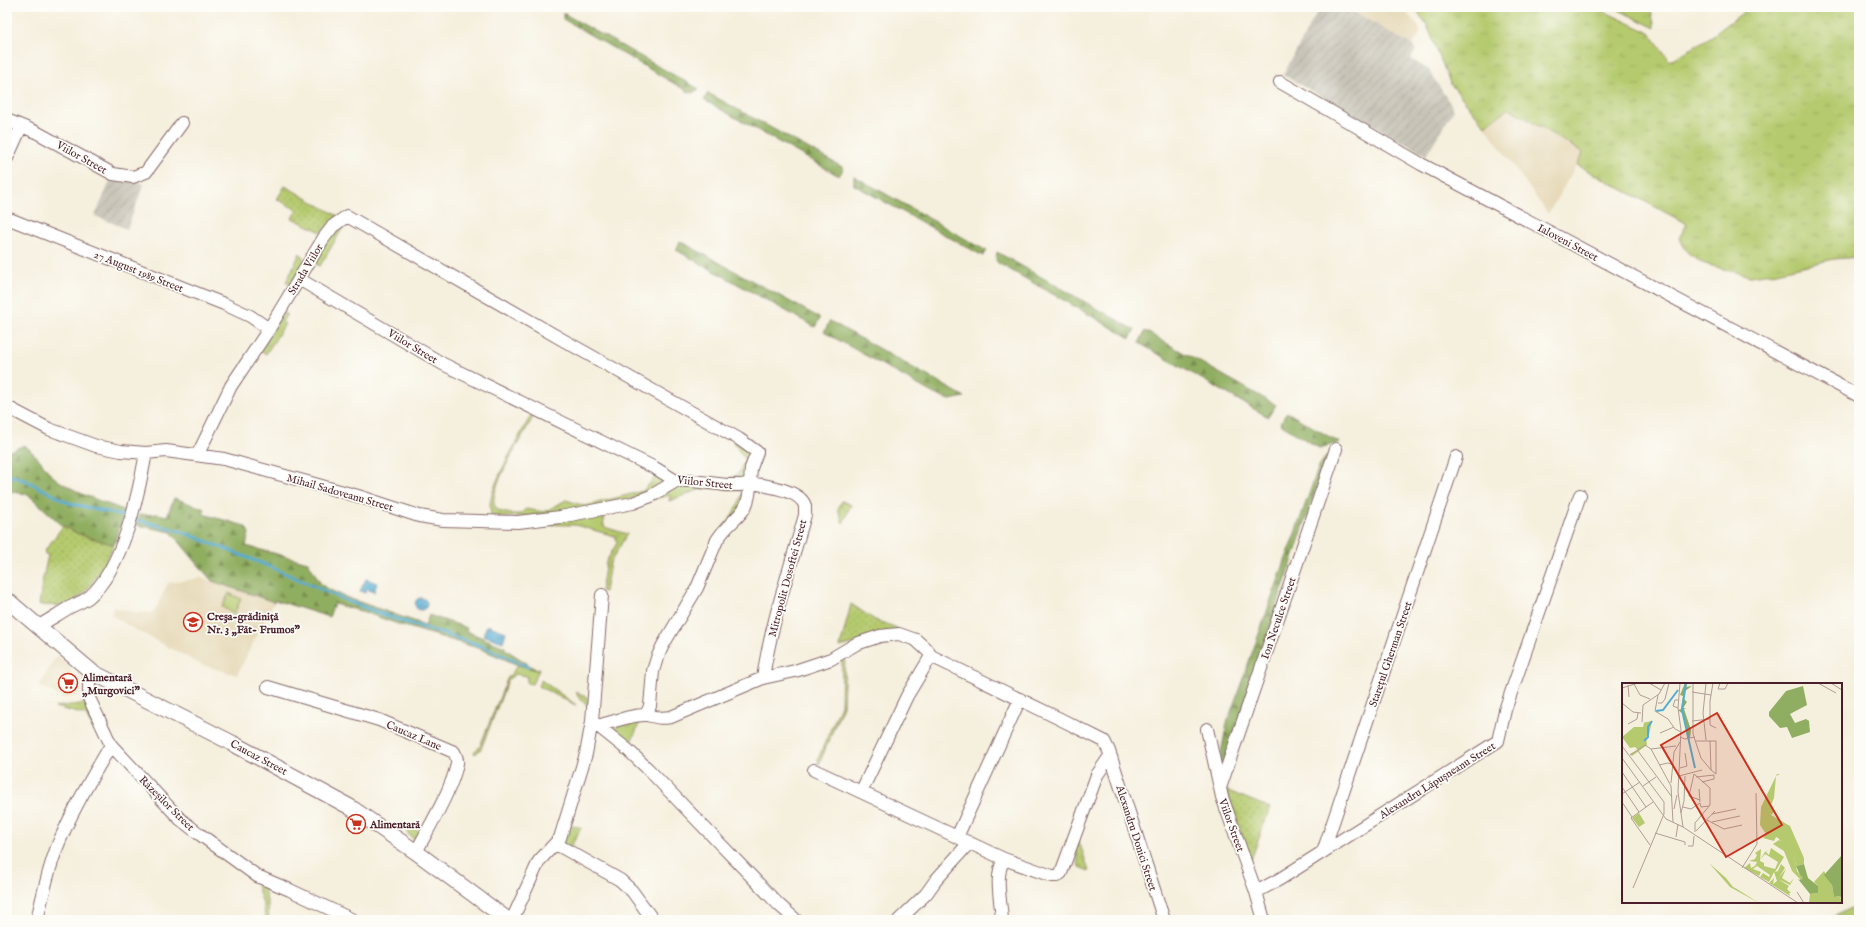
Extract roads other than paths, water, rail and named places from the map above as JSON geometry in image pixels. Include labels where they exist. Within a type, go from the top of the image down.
[{"type":"street","name":"Ialoveni Street","points":[[1280,82],[1428,167],[1859,396]]},
{"type":"street","name":"Viilor Street","points":[[7,120],[36,132],[113,174],[133,177],[146,172],[182,123]]},
{"type":"street","points":[[7,158],[21,127]]},
{"type":"street","points":[[299,279],[323,239],[333,226],[347,216],[739,439],[757,452],[751,468],[748,502],[743,512],[721,533],[697,588],[663,645],[653,671],[650,706],[646,715]]},
{"type":"street","name":"27 August 1989 Street","points":[[7,218],[224,304],[250,316],[269,329]]},
{"type":"street","name":"Viilor Street","points":[[299,279],[443,364],[655,468],[676,481],[692,481],[727,485],[741,485],[750,483]]},
{"type":"street","name":"Strada Viilor","points":[[198,454],[231,386],[269,329],[299,279]]},
{"type":"street","name":"Mihail Sadoveanu Street","points":[[7,408],[49,429],[96,446],[121,451],[146,453],[166,451],[198,454],[224,459],[358,496],[431,519],[518,522],[560,517],[633,503],[651,496],[676,481]]},
{"type":"street","name":"Ion Neculce Street","points":[[1220,788],[1336,448]]},
{"type":"street","points":[[39,626],[88,598],[96,591],[114,564],[128,524],[146,453]]},
{"type":"street","name":"Starețul Gherman Street","points":[[1324,852],[1456,457]]},
{"type":"street","name":"Mitropolit Dosoftei Street","points":[[750,483],[776,488],[792,494],[802,500],[805,506],[805,515],[782,596],[766,659],[763,678]]},
{"type":"street","name":"Alexandru Lăpușneanu Street","points":[[1256,892],[1324,852],[1498,741],[1505,710],[1580,495]]},
{"type":"street","points":[[512,920],[539,862],[556,844],[564,828],[595,724],[602,595]]},
{"type":"street","name":"Caucaz Street","points":[[7,600],[92,672],[319,788],[357,811],[416,852],[508,920]]},
{"type":"street","name":"Alexandru Donici Street","points":[[763,678],[795,671],[831,659],[870,638],[890,634],[899,634],[916,640],[928,650],[931,656],[1104,742],[1109,751],[1164,920]]},
{"type":"street","points":[[861,792],[907,696],[931,656]]},
{"type":"street","name":"Răzeșilor Street","points":[[92,672],[88,680],[89,698],[112,745],[180,819],[198,834],[257,876],[337,917],[352,920]]},
{"type":"street","points":[[595,724],[646,715],[656,718],[671,717],[763,678]]},
{"type":"street","name":"Caucaz Lane","points":[[268,687],[379,720],[454,752],[458,762],[453,776],[416,852]]},
{"type":"street","points":[[957,837],[1020,699]]},
{"type":"street","points":[[595,724],[628,750],[648,769],[774,900],[796,920]]},
{"type":"street","name":"Viilor Street","points":[[1207,729],[1220,788],[1256,892],[1264,920]]},
{"type":"street","points":[[37,920],[47,879],[64,829],[112,745]]},
{"type":"street","points":[[814,770],[1004,860],[1047,875],[1057,876],[1061,873],[1097,775],[1110,756]]},
{"type":"street","points":[[899,920],[926,894],[936,880],[969,843]]},
{"type":"street","points":[[556,844],[620,880],[632,891],[653,920]]},
{"type":"street","points":[[1002,920],[999,877],[1004,860]]},
{"type":"water","points":[[366,579],[377,583],[374,592],[367,589],[365,593],[360,591]]},
{"type":"water","points":[[419,598],[423,598],[427,604],[423,610],[419,610],[415,606],[415,602]]},
{"type":"water","points":[[487,625],[506,632],[503,642],[483,635]]},
{"type":"waterway","points":[[7,475],[25,480],[69,503],[128,517]]},
{"type":"waterway","points":[[133,519],[180,531],[271,567],[347,601],[396,619],[482,646],[528,667]]},
{"type":"place","name":"Creşa-grădiniţă Nr. 3 „Făt- Frumos”","points":[[193,622]]},
{"type":"place","name":"Alimentară „Murgovici”","points":[[68,683]]},
{"type":"place","name":"Alimentară","points":[[356,824]]}]
